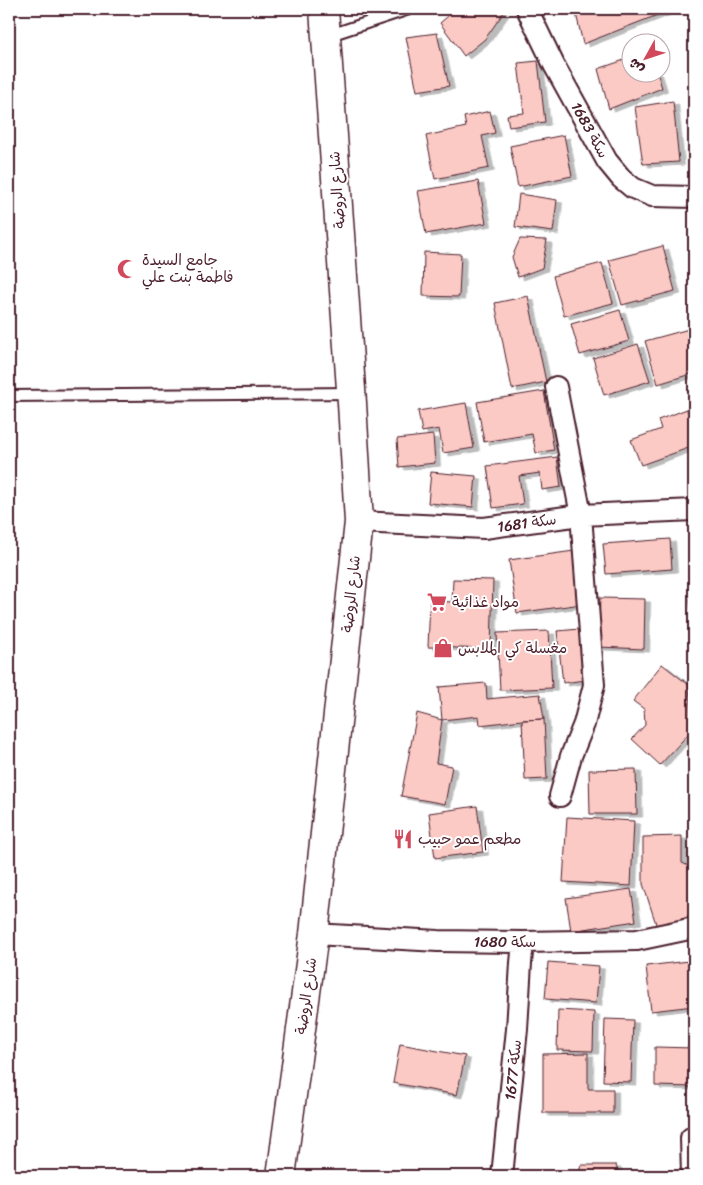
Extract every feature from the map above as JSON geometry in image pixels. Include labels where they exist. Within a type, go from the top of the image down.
[{"type":"main road","name":"شارع الروضة","points":[[281,1176],[314,934],[359,522],[324,9]]},
{"type":"street","name":"سكة 1683","points":[[527,9],[554,65],[607,161],[621,178],[634,188],[652,196],[694,197]]},
{"type":"street","points":[[556,387],[582,515],[594,685],[584,724],[571,756],[560,796]]},
{"type":"street","name":"سكة 1681","points":[[359,522],[484,528],[582,515],[694,510]]},
{"type":"street","name":"سكة 1680","points":[[314,934],[438,941],[523,942],[637,940],[694,928]]},
{"type":"street","name":"سكة 1677","points":[[502,1176],[517,1029],[523,942]]},
{"type":"street","points":[[692,1176],[691,1138],[694,1138]]},
{"type":"lane","points":[[326,37],[410,9]]},
{"type":"lane","points":[[9,396],[351,393]]},
{"type":"building","points":[[456,9],[500,9],[504,12],[485,39],[464,56],[440,23]]},
{"type":"building","points":[[575,9],[673,9],[583,44]]},
{"type":"building","points":[[437,33],[449,86],[417,91],[406,37]]},
{"type":"building","points":[[538,61],[545,122],[509,127],[507,115],[524,113],[518,63]]},
{"type":"building","points":[[620,61],[620,82],[660,82],[662,88],[609,109],[598,69]]},
{"type":"building","points":[[673,101],[679,162],[643,164],[635,107]]},
{"type":"building","points":[[490,111],[495,133],[482,136],[489,168],[435,179],[426,136],[466,127],[464,117]]},
{"type":"building","points":[[564,135],[572,176],[518,187],[510,146]]},
{"type":"building","points":[[478,181],[486,223],[426,234],[418,191]]},
{"type":"building","points":[[519,194],[557,200],[553,232],[515,227]]},
{"type":"building","points":[[520,239],[547,240],[542,268],[518,277],[512,257]]},
{"type":"building","points":[[663,246],[675,291],[622,305],[609,260]]},
{"type":"building","points":[[424,252],[461,254],[459,297],[423,296]]},
{"type":"building","points":[[602,263],[613,303],[564,316],[553,276]]},
{"type":"building","points":[[528,296],[546,382],[512,389],[495,303]]},
{"type":"building","points":[[620,310],[629,341],[580,355],[571,324]]},
{"type":"building","points":[[689,329],[694,349],[694,373],[658,384],[645,341]]},
{"type":"building","points":[[638,344],[650,381],[604,395],[593,358]]},
{"type":"building","points":[[544,391],[554,450],[536,453],[532,434],[484,442],[477,402]]},
{"type":"building","points":[[466,403],[474,448],[443,453],[439,429],[422,432],[418,411]]},
{"type":"building","points":[[687,409],[694,428],[694,446],[641,465],[631,440],[661,429],[658,420]]},
{"type":"building","points":[[433,435],[435,463],[399,467],[397,439]]},
{"type":"building","points":[[557,457],[561,487],[542,490],[540,473],[519,476],[523,504],[493,508],[487,466]]},
{"type":"building","points":[[431,472],[476,476],[473,507],[428,503]]},
{"type":"building","points":[[670,539],[672,569],[606,574],[603,544]]},
{"type":"building","points":[[574,551],[582,604],[517,613],[509,560]]},
{"type":"building","points":[[453,579],[493,580],[491,649],[428,647],[430,601],[452,602]]},
{"type":"building","points":[[600,598],[645,599],[644,649],[598,647]]},
{"type":"building","points":[[690,598],[694,598],[694,657],[692,657]]},
{"type":"building","points":[[580,629],[585,680],[563,683],[557,631]]},
{"type":"building","points":[[549,631],[552,688],[500,690],[497,633]]},
{"type":"building","points":[[662,664],[689,685],[692,730],[660,765],[632,739],[645,725],[644,709],[633,701]]},
{"type":"building","points":[[486,683],[487,699],[540,694],[544,719],[480,725],[479,716],[442,720],[439,687]]},
{"type":"building","points":[[417,713],[442,720],[436,763],[452,766],[445,804],[401,796]]},
{"type":"building","points":[[544,719],[547,779],[525,780],[522,720]]},
{"type":"building","points":[[636,769],[637,814],[590,814],[589,770]]},
{"type":"building","points":[[477,806],[483,852],[435,858],[429,813]]},
{"type":"building","points":[[567,817],[634,821],[631,886],[563,882]]},
{"type":"building","points":[[682,836],[682,863],[691,867],[694,878],[694,915],[657,927],[643,884],[643,837]]},
{"type":"building","points":[[631,889],[636,921],[571,931],[566,898]]},
{"type":"building","points":[[689,961],[694,1006],[651,1011],[646,966]]},
{"type":"building","points":[[548,962],[599,966],[596,1003],[545,999]]},
{"type":"building","points":[[558,1010],[594,1012],[593,1051],[557,1050]]},
{"type":"building","points":[[605,1019],[633,1020],[631,1082],[603,1081]]},
{"type":"building","points":[[400,1044],[465,1056],[457,1095],[393,1083]]},
{"type":"building","points":[[655,1047],[694,1048],[694,1087],[655,1086]]},
{"type":"building","points":[[588,1053],[588,1089],[613,1089],[613,1113],[543,1113],[543,1054]]},
{"type":"building","points":[[581,1165],[616,1165],[619,1176],[578,1176]]},
{"type":"building","points":[[666,1170],[666,1176],[642,1176],[641,1171]]},
{"type":"place","name":"جامع السيدة فاطمة بنت علي","points":[[127,269]]},
{"type":"place","name":"مواد غذائية","points":[[437,602]]},
{"type":"place","name":"مغسلة كي الملابس","points":[[443,648]]},
{"type":"place","name":"مطعم عمو حبيب","points":[[403,839]]}]
